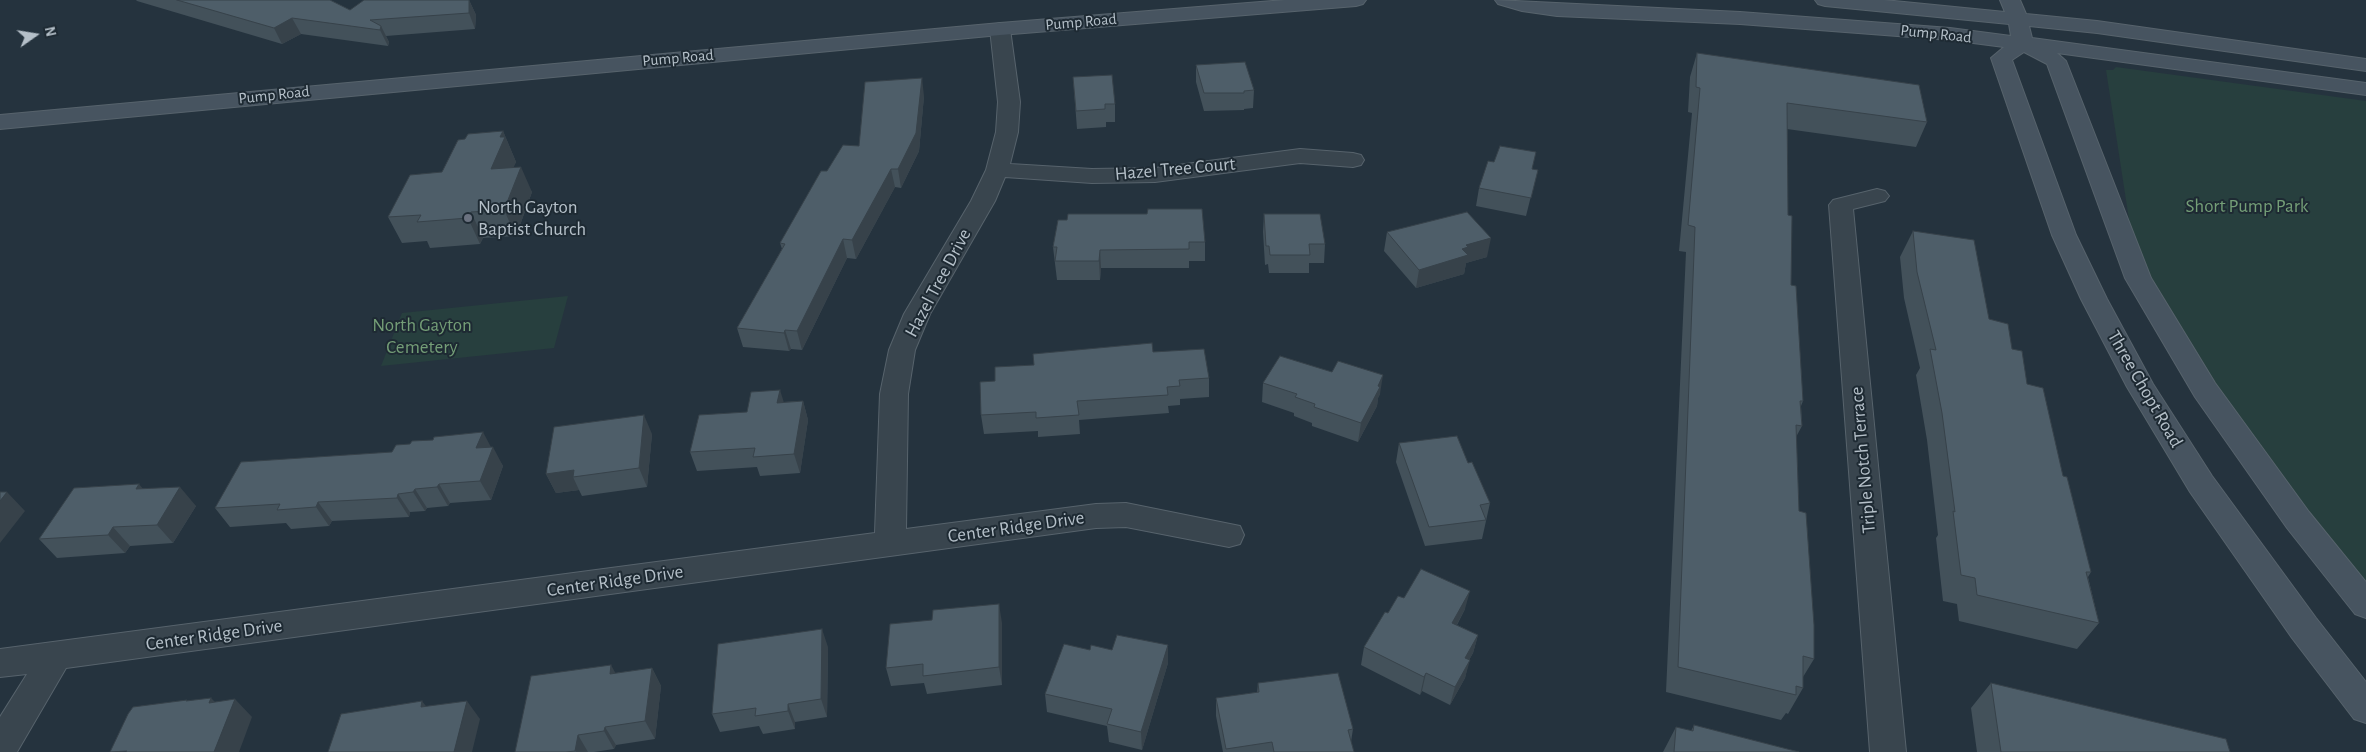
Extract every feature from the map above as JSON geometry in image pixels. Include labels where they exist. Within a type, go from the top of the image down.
[{"type":"main road","name":"Pump Road","points":[[0,122],[1000,29],[1356,0]]},
{"type":"main road","name":"Pump Road","points":[[1504,0],[1529,7],[1557,10],[1731,17],[1829,24],[2017,21],[2184,63],[2366,89]]},
{"type":"main road","name":"Pump Road","points":[[1825,0],[2107,29],[2366,65]]},
{"type":"main road","points":[[2017,21],[2056,62],[2138,278],[2205,390],[2298,520],[2366,605]]},
{"type":"main road","name":"Three Chopt Road","points":[[2017,21],[2001,58],[2064,235],[2094,300],[2141,386],[2201,484],[2304,628],[2366,708]]},
{"type":"street","name":"Hazel Tree Drive","points":[[890,544],[894,394],[902,350],[917,314],[983,201],[998,170],[1007,132],[1009,102],[1000,29]]},
{"type":"street","name":"Hazel Tree Court","points":[[998,170],[1092,176],[1155,175],[1300,156],[1353,160]]},
{"type":"street","name":"Triple Notch Terrace","points":[[1877,196],[1840,206],[1888,752]]},
{"type":"street","name":"Center Ridge Drive","points":[[0,663],[1096,516],[1116,516],[1167,522],[1229,535]]},
{"type":"street","points":[[0,749],[55,657]]},
{"type":"green space","name":"Short Pump Park","points":[[2116,67],[2366,101],[2366,585],[2298,520],[2138,278],[2106,70],[2113,70]]},
{"type":"green space","name":"North Gayton Cemetery","points":[[568,296],[554,348],[381,366],[402,313]]},
{"type":"building","points":[[177,0],[330,0],[350,10],[364,0],[469,0],[469,13],[370,20],[381,26],[380,30],[292,18],[274,28]]},
{"type":"building","points":[[1697,53],[1919,85],[1927,122],[1787,103],[1788,215],[1792,216],[1791,285],[1796,286],[1803,401],[1800,401],[1802,426],[1796,425],[1799,511],[1806,513],[1814,625],[1814,659],[1803,656],[1803,688],[1796,686],[1796,695],[1678,667],[1695,227],[1688,225],[1700,88],[1696,87]]},
{"type":"building","points":[[1245,62],[1254,90],[1244,91],[1244,93],[1204,93],[1196,65]]},
{"type":"building","points":[[1112,75],[1115,104],[1105,104],[1105,109],[1076,111],[1073,77]]},
{"type":"building","points":[[922,78],[916,133],[898,169],[891,169],[852,240],[843,239],[797,331],[785,330],[784,333],[737,328],[785,244],[780,243],[821,171],[827,171],[843,145],[859,146],[865,82]]},
{"type":"building","points":[[503,131],[500,137],[505,137],[491,169],[521,167],[504,210],[471,212],[468,218],[417,222],[421,215],[388,217],[410,175],[442,172],[458,140],[465,139],[468,134]]},
{"type":"building","points":[[1500,146],[1536,152],[1532,169],[1538,170],[1531,198],[1479,188],[1488,161],[1494,162]]},
{"type":"building","points":[[1148,209],[1202,209],[1205,242],[1189,242],[1189,249],[1100,250],[1099,261],[1055,261],[1057,247],[1053,247],[1058,220],[1067,220],[1068,214],[1147,214]]},
{"type":"building","points":[[1467,212],[1491,238],[1466,245],[1468,247],[1462,249],[1468,255],[1419,270],[1387,232]]},
{"type":"building","points":[[1264,214],[1320,214],[1325,244],[1309,244],[1310,255],[1270,255],[1269,246],[1266,246]]},
{"type":"building","points":[[1913,231],[1974,240],[1989,319],[2008,324],[2012,349],[2022,351],[2027,384],[2043,388],[2063,476],[2067,477],[2091,572],[2086,572],[2099,623],[1977,595],[1975,578],[1961,575],[1942,413],[1930,349],[1936,350],[1917,272]]},
{"type":"building","points":[[1152,343],[1153,352],[1204,349],[1209,378],[1179,380],[1180,386],[1167,387],[1168,395],[1077,401],[1079,415],[1036,418],[1036,412],[981,415],[980,382],[995,381],[995,367],[1034,365],[1033,354]]},
{"type":"building","points":[[1280,356],[1332,372],[1338,361],[1383,375],[1378,386],[1380,387],[1361,423],[1314,407],[1315,404],[1295,397],[1297,394],[1263,383]]},
{"type":"building","points":[[780,390],[777,403],[803,401],[794,454],[753,457],[755,448],[690,452],[699,415],[747,412],[751,392]]},
{"type":"building","points":[[644,415],[639,468],[573,477],[574,470],[546,474],[554,427]]},
{"type":"building","points":[[483,432],[476,448],[493,447],[480,481],[439,484],[437,487],[415,489],[413,492],[398,494],[397,498],[318,502],[316,507],[277,510],[280,504],[215,508],[241,462],[392,452],[396,445],[410,444],[412,441],[433,440],[434,437]]},
{"type":"building","points":[[1457,436],[1468,463],[1472,462],[1490,503],[1480,505],[1486,520],[1429,527],[1399,443]]},
{"type":"building","points":[[139,484],[136,489],[180,487],[157,525],[113,527],[108,535],[39,539],[74,488]]},
{"type":"building","points":[[0,492],[7,492],[0,501]]},
{"type":"building","points":[[1421,569],[1470,591],[1452,623],[1478,635],[1465,658],[1470,660],[1455,687],[1426,673],[1424,677],[1364,647],[1385,612],[1388,613],[1398,596],[1404,598]]},
{"type":"building","points":[[999,604],[999,667],[923,676],[923,664],[886,668],[890,624],[932,620],[933,610]]},
{"type":"building","points":[[822,629],[821,699],[788,704],[788,711],[755,716],[756,708],[712,714],[718,644]]},
{"type":"building","points":[[1117,635],[1168,645],[1141,732],[1107,724],[1112,709],[1045,694],[1064,644],[1090,650],[1091,645],[1112,650]]},
{"type":"building","points":[[611,665],[610,674],[652,668],[645,721],[605,727],[604,731],[578,735],[575,751],[515,752],[531,676]]},
{"type":"building","points":[[1338,673],[1353,729],[1348,730],[1354,752],[1274,752],[1272,742],[1226,749],[1216,698],[1259,692],[1258,683]]},
{"type":"building","points":[[1991,683],[2226,739],[2230,752],[2001,752]]},
{"type":"building","points":[[211,698],[209,703],[235,699],[214,752],[110,752],[133,707]]},
{"type":"building","points":[[422,701],[421,707],[467,701],[454,752],[328,752],[341,714]]},
{"type":"building","points":[[1694,725],[1799,752],[1674,752],[1676,727],[1693,731]]},
{"type":"place","name":"North Gayton Baptist Church","points":[[468,218]]}]
